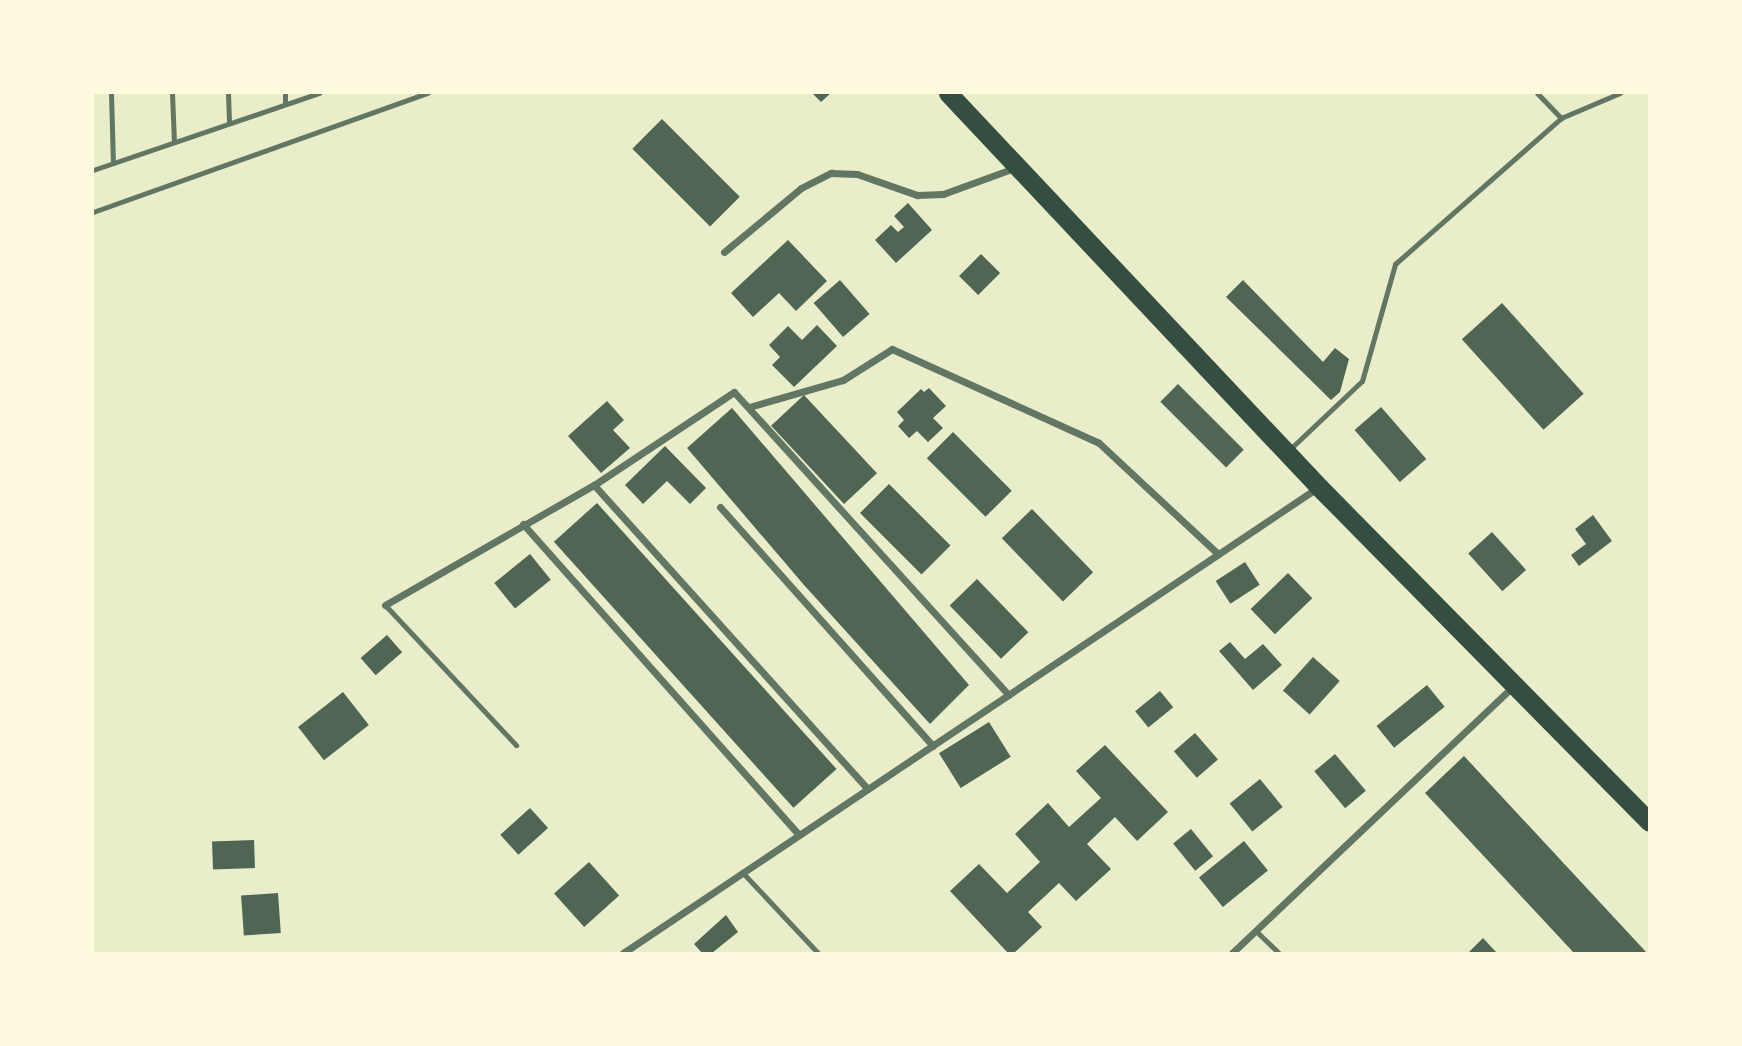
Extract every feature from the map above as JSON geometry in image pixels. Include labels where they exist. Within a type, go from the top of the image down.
[{"type":"highway","points":[[948,93],[1319,487],[1649,822]]},
{"type":"street","points":[[724,252],[801,188],[831,173],[857,174],[917,195],[943,194],[1018,167]]},
{"type":"street","points":[[750,407],[843,380],[892,349],[1099,443],[1218,554]]},
{"type":"street","points":[[385,605],[594,485],[734,392],[1009,695]]},
{"type":"street","points":[[594,485],[868,789]]},
{"type":"street","points":[[623,953],[1319,487]]},
{"type":"street","points":[[720,508],[933,746]]},
{"type":"street","points":[[523,524],[798,834]]},
{"type":"street","points":[[1232,953],[1515,684]]},
{"type":"lane","points":[[111,93],[113,163]]},
{"type":"lane","points":[[172,93],[174,142]]},
{"type":"lane","points":[[228,93],[229,123]]},
{"type":"lane","points":[[285,93],[285,104]]},
{"type":"lane","points":[[93,170],[319,93]]},
{"type":"lane","points":[[93,212],[427,93]]},
{"type":"lane","points":[[1537,93],[1560,118]]},
{"type":"lane","points":[[1287,453],[1362,381],[1395,264],[1560,118],[1620,93]]},
{"type":"lane","points":[[385,605],[516,745]]},
{"type":"lane","points":[[742,872],[818,953]]},
{"type":"lane","points":[[1256,931],[1279,953]]},
{"type":"building","points":[[812,93],[831,93],[821,102]]},
{"type":"building","points":[[662,119],[740,197],[710,226],[632,149]]},
{"type":"building","points":[[908,203],[932,230],[896,263],[875,240],[891,225],[898,232],[904,227],[894,216]]},
{"type":"building","points":[[788,240],[827,281],[796,311],[779,293],[753,317],[731,293]]},
{"type":"building","points":[[981,254],[1000,273],[978,295],[959,276]]},
{"type":"building","points":[[840,280],[870,314],[843,337],[814,303]]},
{"type":"building","points":[[1243,280],[1323,362],[1335,348],[1349,359],[1340,392],[1331,400],[1226,297]]},
{"type":"building","points":[[1502,303],[1584,394],[1544,430],[1462,339]]},
{"type":"building","points":[[817,325],[837,346],[794,387],[772,365],[780,357],[769,345],[788,326],[802,340]]},
{"type":"building","points":[[1178,384],[1244,450],[1226,467],[1160,402]]},
{"type":"building","points":[[929,388],[946,406],[933,418],[943,428],[928,442],[917,431],[909,438],[898,426],[904,420],[897,412],[921,389],[924,392]]},
{"type":"building","points":[[804,395],[877,473],[844,504],[771,426]]},
{"type":"building","points":[[607,401],[624,420],[613,430],[630,448],[601,473],[568,436]]},
{"type":"building","points":[[1381,407],[1426,459],[1400,482],[1355,430]]},
{"type":"building","points":[[732,408],[969,685],[930,724],[804,585],[687,448]]},
{"type":"building","points":[[953,432],[1012,491],[986,517],[927,458]]},
{"type":"building","points":[[665,446],[706,488],[690,504],[667,481],[643,504],[625,485]]},
{"type":"building","points":[[889,484],[951,546],[922,575],[860,513]]},
{"type":"building","points":[[597,503],[837,769],[793,808],[554,542]]},
{"type":"building","points":[[1032,509],[1093,572],[1063,601],[1002,538]]},
{"type":"building","points":[[1593,515],[1612,541],[1579,566],[1571,555],[1586,544],[1575,529]]},
{"type":"building","points":[[1492,532],[1526,570],[1502,591],[1468,553]]},
{"type":"building","points":[[530,554],[551,580],[515,609],[494,583]]},
{"type":"building","points":[[1245,562],[1260,585],[1230,604],[1216,581]]},
{"type":"building","points":[[1288,573],[1312,598],[1275,634],[1251,609]]},
{"type":"building","points":[[977,579],[1028,632],[1001,659],[950,605]]},
{"type":"building","points":[[387,635],[402,652],[376,675],[361,658]]},
{"type":"building","points":[[1230,642],[1245,659],[1263,644],[1282,665],[1253,690],[1219,651]]},
{"type":"building","points":[[1313,657],[1340,681],[1310,715],[1283,690]]},
{"type":"building","points":[[1427,685],[1445,707],[1394,748],[1376,726]]},
{"type":"building","points":[[1160,691],[1173,707],[1148,727],[1135,711]]},
{"type":"building","points":[[343,692],[369,725],[324,760],[298,727]]},
{"type":"building","points":[[989,722],[1011,757],[961,788],[939,753]]},
{"type":"building","points":[[1195,733],[1218,759],[1197,778],[1174,751]]},
{"type":"building","points":[[1105,745],[1168,812],[1137,841],[1115,817],[1087,844],[1111,869],[1076,901],[1059,883],[1028,912],[1042,927],[1014,953],[1008,953],[950,891],[979,864],[1007,893],[1040,862],[1015,834],[1048,803],[1069,827],[1101,798],[1076,771]]},
{"type":"building","points":[[1335,754],[1366,791],[1345,808],[1314,771]]},
{"type":"building","points":[[1464,756],[1647,953],[1574,953],[1425,793]]},
{"type":"building","points":[[1260,779],[1283,807],[1252,832],[1230,804]]},
{"type":"building","points":[[530,808],[548,828],[518,855],[500,835]]},
{"type":"building","points":[[1191,829],[1213,856],[1195,871],[1173,843]]},
{"type":"building","points":[[254,840],[255,868],[213,869],[212,841]]},
{"type":"building","points":[[1244,841],[1268,871],[1223,907],[1199,878]]},
{"type":"building","points":[[589,862],[619,895],[584,927],[554,893]]},
{"type":"building","points":[[278,893],[281,933],[244,935],[241,896]]},
{"type":"building","points":[[726,915],[738,932],[712,953],[702,953],[694,944]]},
{"type":"building","points":[[1483,938],[1497,953],[1468,953]]}]
